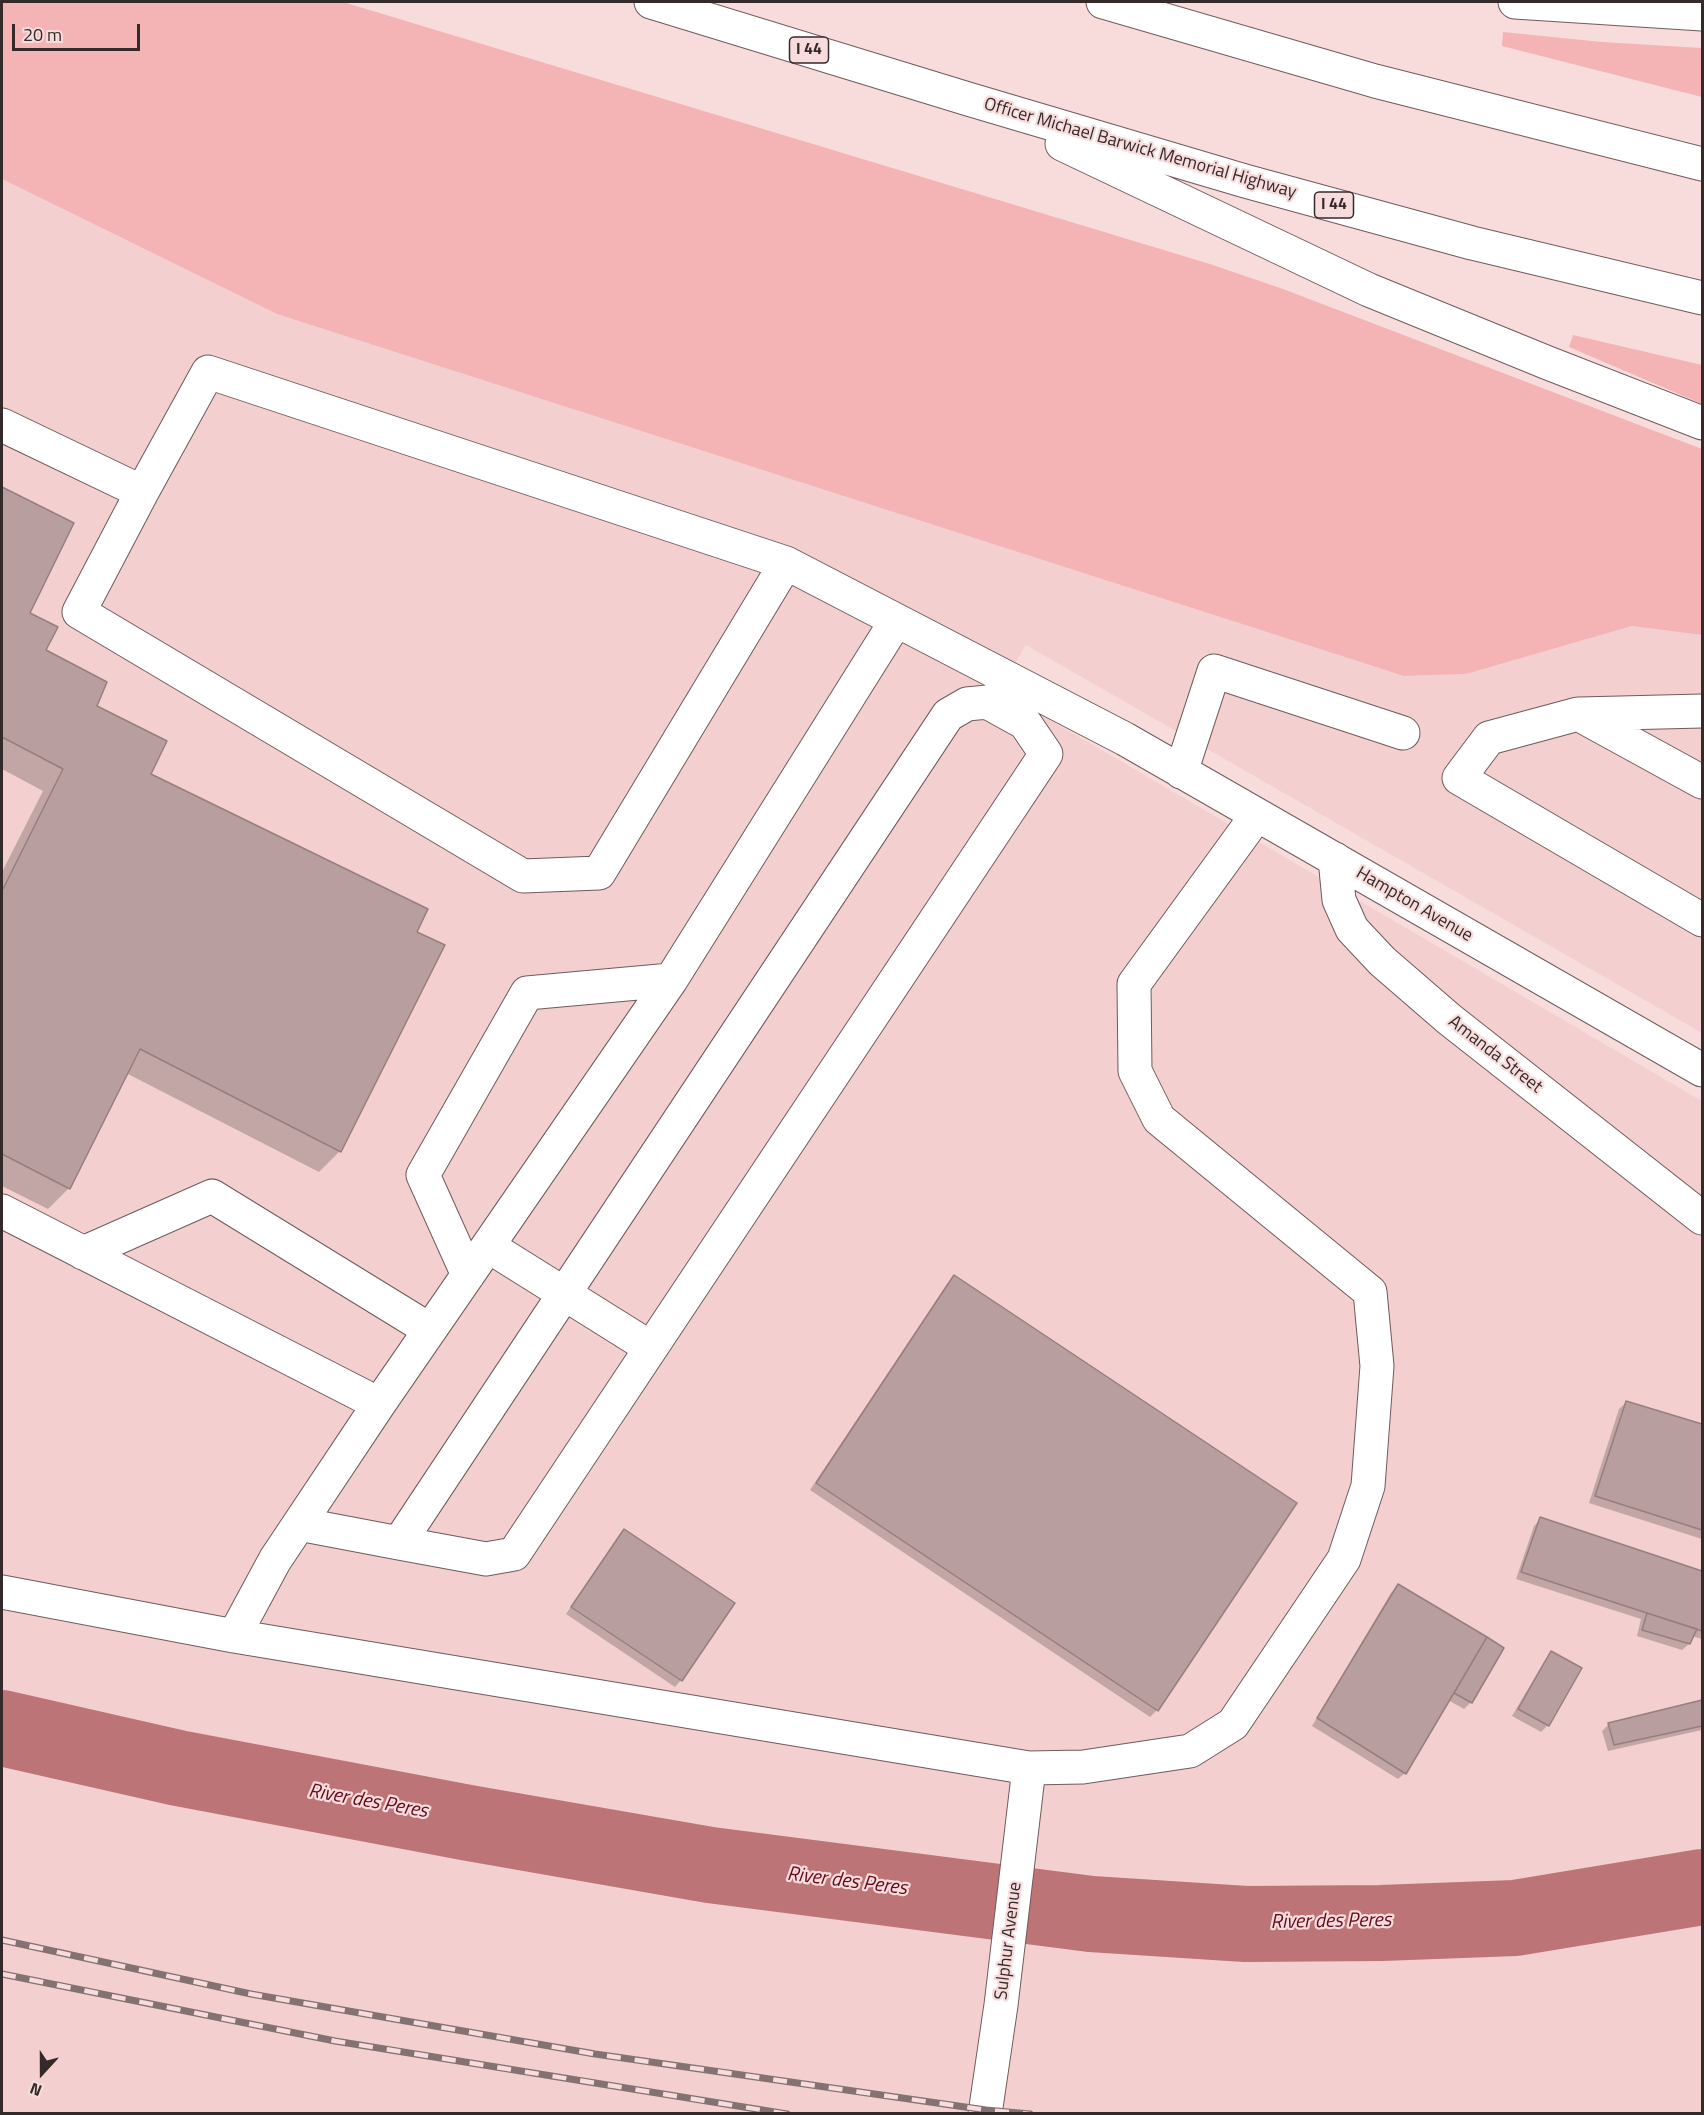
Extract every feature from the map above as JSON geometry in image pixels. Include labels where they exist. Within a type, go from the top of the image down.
[{"type":"main road","name":"Officer Michael Barwick Memorial Highway","points":[[651,2],[1245,181],[1472,243],[1702,298]]},
{"type":"main road","points":[[1103,2],[1375,81],[1702,164]]},
{"type":"main road","points":[[1515,2],[1702,14]]},
{"type":"main road","points":[[968,99],[1369,290],[1702,423]]},
{"type":"main road","name":"Hampton Avenue","points":[[142,492],[208,372],[786,563],[1125,739],[1702,1070]]},
{"type":"main road","points":[[2,425],[142,492],[79,612],[523,876],[599,873],[786,563]]},
{"type":"main road","points":[[234,1636],[275,1560],[379,1404],[671,980],[896,621]]},
{"type":"main road","points":[[1181,772],[1214,671],[1404,733]]},
{"type":"main road","points":[[299,1524],[486,1559],[514,1554],[1046,754],[1025,723],[987,702],[967,704],[948,715],[399,1542]]},
{"type":"main road","points":[[1702,711],[1578,714],[1489,738],[1459,778],[1702,920]]},
{"type":"main road","points":[[1578,714],[1702,782]]},
{"type":"main road","points":[[2,1592],[234,1636],[1029,1768],[1083,1767],[1190,1751],[1233,1724],[1344,1559],[1368,1486],[1377,1366],[1370,1292],[1160,1119],[1135,1071],[1134,984],[1257,815]]},
{"type":"main road","name":"Amanda Street","points":[[1335,859],[1339,900],[1352,929],[1382,961],[1449,1019],[1702,1218]]},
{"type":"main road","points":[[468,1275],[423,1175],[527,993],[671,980]]},
{"type":"main road","points":[[82,1253],[212,1196],[430,1330]]},
{"type":"main road","points":[[2,1211],[379,1404]]},
{"type":"main road","points":[[488,1246],[651,1348]]},
{"type":"main road","name":"Sulphur Avenue","points":[[985,2114],[1001,2005],[1029,1768]]},
{"type":"shaded area","points":[[2,2],[343,2],[1210,264],[1283,289],[1702,449],[1702,635],[1632,626],[1466,674],[1404,676],[277,314],[2,179]]},
{"type":"shaded area","points":[[1503,32],[1602,42],[1702,48],[1702,97],[1502,46]]},
{"type":"shaded area","points":[[2,179],[277,314],[1404,676],[1466,674],[1632,626],[1702,635],[1702,1033],[1026,645],[999,690],[1702,1101],[1702,2113],[2,2113]]},
{"type":"shaded area","points":[[1573,335],[1702,365],[1702,404],[1569,347]]},
{"type":"building","points":[[2,487],[74,523],[30,613],[58,627],[46,650],[107,682],[97,706],[167,741],[151,774],[428,909],[417,932],[445,945],[341,1152],[140,1049],[70,1189],[2,1154],[2,891],[63,769],[2,737]]},
{"type":"building","points":[[954,1275],[1297,1503],[1158,1711],[816,1483]]},
{"type":"building","points":[[1626,1401],[1702,1424],[1702,1530],[1595,1496]]},
{"type":"building","points":[[1540,1517],[1702,1571],[1702,1631],[1521,1572]]},
{"type":"building","points":[[624,1529],[735,1603],[682,1681],[571,1607]]},
{"type":"building","points":[[1398,1584],[1487,1637],[1406,1774],[1317,1718]]},
{"type":"building","points":[[1647,1613],[1697,1629],[1690,1644],[1642,1630]]},
{"type":"building","points":[[1487,1637],[1504,1648],[1472,1703],[1454,1693]]},
{"type":"building","points":[[1551,1651],[1582,1668],[1549,1726],[1518,1709]]},
{"type":"building","points":[[1702,1700],[1702,1726],[1614,1745],[1608,1723]]},
{"type":"waterway","name":"River des Peres","points":[[2,1728],[178,1768],[469,1823],[710,1865],[1091,1914],[1246,1924],[1381,1923],[1515,1918],[1702,1887]]},
{"type":"railway","points":[[2,1940],[251,1994],[595,2054],[986,2110],[1030,2114]]},
{"type":"railway","points":[[2,1974],[335,2041],[787,2114]]}]
